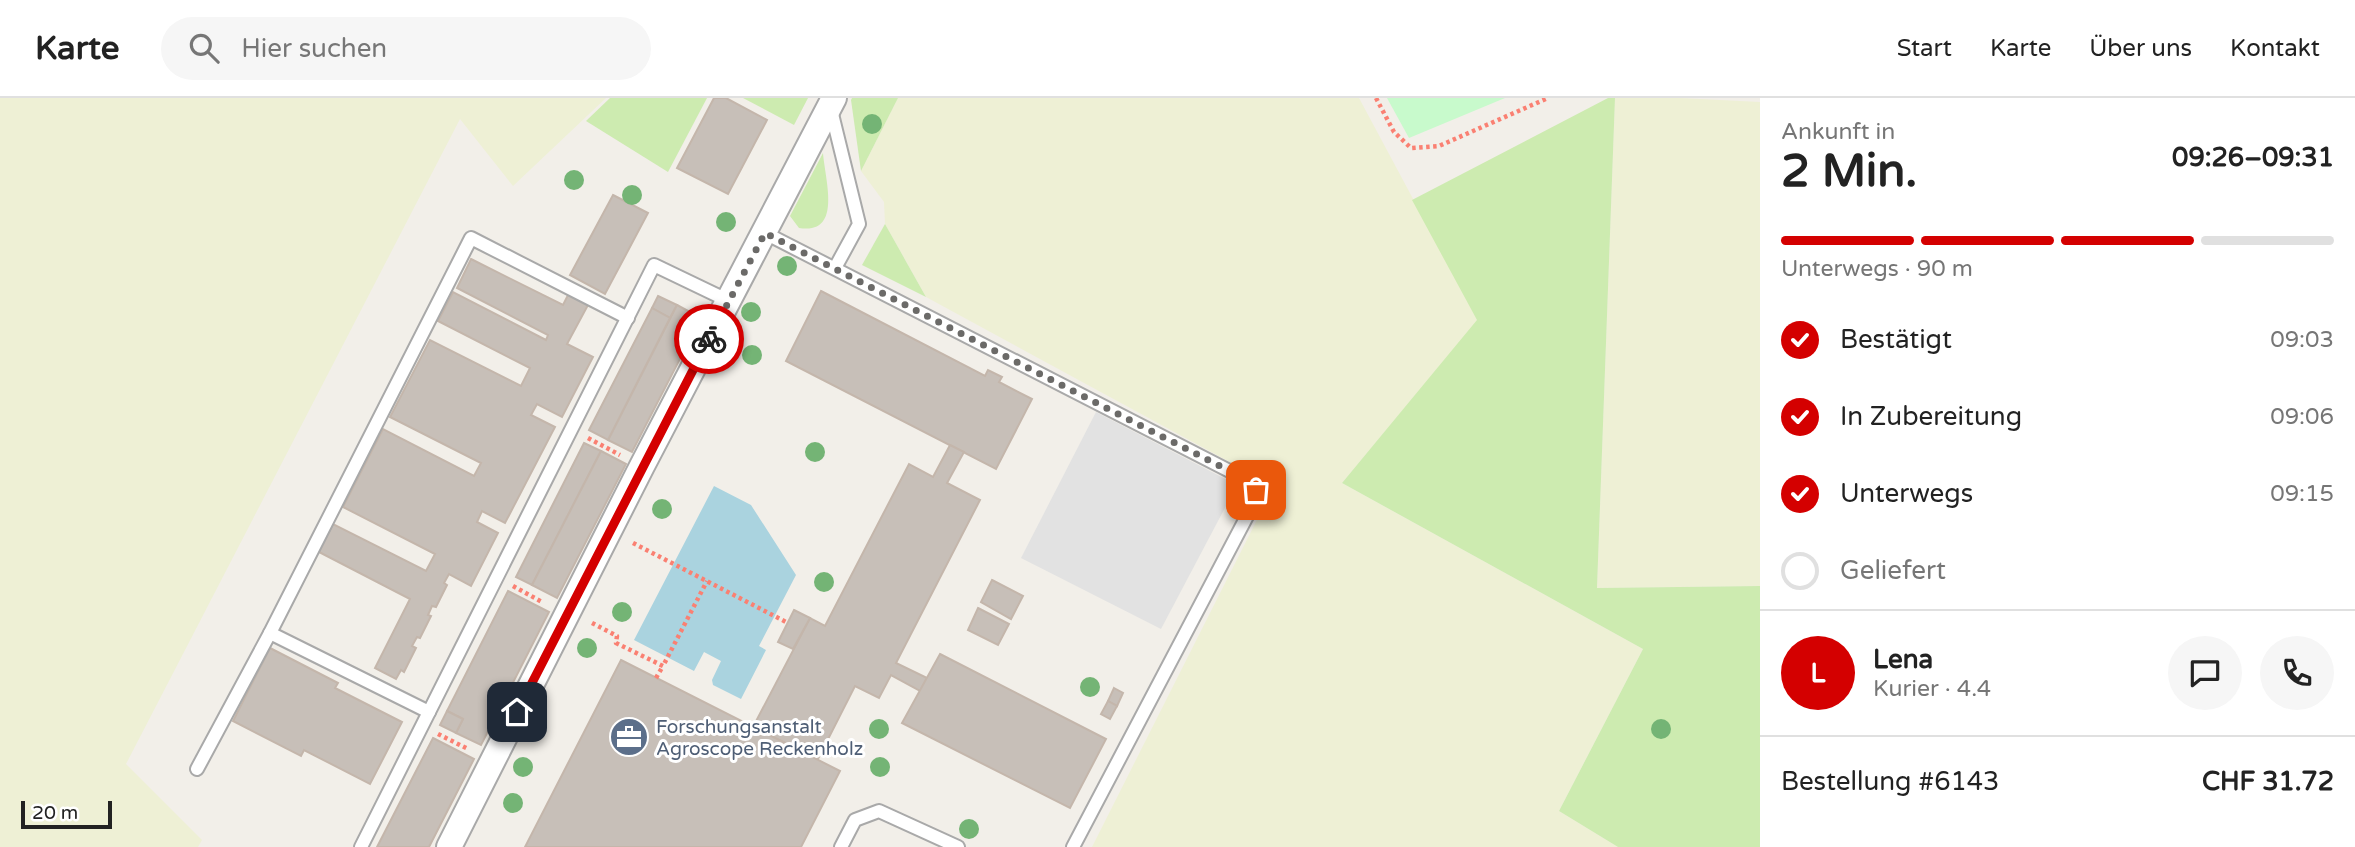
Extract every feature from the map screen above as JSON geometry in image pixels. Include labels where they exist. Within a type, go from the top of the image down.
[{"type":"street","points":[[449,847],[642,466],[832,103]]},
{"type":"lane","points":[[832,103],[859,224],[835,268]]},
{"type":"lane","points":[[765,233],[1215,463],[1251,482],[1256,490],[1255,501],[1249,513],[1073,847]]},
{"type":"lane","points":[[197,769],[270,633],[471,238],[628,318]]},
{"type":"lane","points":[[361,847],[654,265],[729,301]]},
{"type":"lane","points":[[270,633],[429,712]]},
{"type":"lane","points":[[841,847],[855,820],[879,811],[958,847]]},
{"type":"path","points":[[1376,98],[1394,132],[1411,148],[1440,146],[1548,98]]},
{"type":"path","points":[[571,430],[642,466]]},
{"type":"path","points":[[610,530],[788,623]]},
{"type":"path","points":[[496,578],[617,636],[616,643],[663,666]]},
{"type":"path","points":[[656,678],[707,581]]},
{"type":"path","points":[[422,726],[492,761]]},
{"type":"green space","points":[[0,98],[606,98],[513,186],[460,119],[126,764],[202,840],[198,847],[0,847]]},
{"type":"green space","points":[[610,98],[707,98],[668,172],[586,121]]},
{"type":"green space","points":[[743,98],[808,98],[794,125]]},
{"type":"green space","points":[[898,98],[1359,98],[1478,320],[1342,483],[1643,649],[1559,811],[1618,847],[1092,847],[1274,486],[926,297],[885,224],[884,202],[861,171]]},
{"type":"green space","points":[[898,98],[861,171],[851,100]]},
{"type":"green space","points":[[1387,98],[1505,98],[1409,138]]},
{"type":"green space","points":[[1608,98],[1615,98],[1597,588],[1760,586],[1760,847],[1618,847],[1559,811],[1643,649],[1342,483],[1477,320],[1412,200]]},
{"type":"green space","points":[[1615,98],[1760,102],[1760,586],[1597,588]]},
{"type":"green space","points":[[823,153],[828,190],[826,214],[822,223],[813,228],[799,228],[790,216]]},
{"type":"green space","points":[[885,224],[926,297],[862,265]]},
{"type":"shaded area","points":[[1096,412],[1237,485],[1161,629],[1021,558]]},
{"type":"water","points":[[714,486],[751,505],[796,575],[759,646],[766,650],[741,699],[713,685],[712,680],[721,661],[704,652],[694,671],[634,640]]},
{"type":"building","points":[[714,98],[726,98],[767,120],[728,194],[677,168]]},
{"type":"building","points":[[613,195],[648,213],[605,294],[570,275]]},
{"type":"building","points":[[471,259],[563,305],[568,295],[588,305],[567,344],[593,357],[562,417],[537,404],[531,415],[555,427],[505,523],[482,511],[477,522],[498,533],[471,586],[449,574],[444,583],[447,585],[436,607],[432,606],[428,615],[431,616],[420,638],[417,637],[412,646],[416,648],[404,672],[401,670],[396,679],[375,668],[410,599],[319,552],[333,524],[426,571],[435,554],[343,507],[383,429],[474,476],[481,463],[390,417],[430,340],[521,386],[530,368],[438,321],[453,292],[546,340],[548,335],[457,288]]},
{"type":"building","points":[[821,291],[985,376],[988,370],[1002,377],[999,382],[1032,399],[996,469],[786,361]]},
{"type":"building","points":[[658,296],[677,305],[670,318],[652,308]]},
{"type":"building","points":[[677,305],[701,318],[632,452],[608,440]]},
{"type":"building","points":[[652,308],[670,318],[608,440],[589,430]]},
{"type":"building","points":[[584,443],[601,451],[532,585],[516,577]]},
{"type":"building","points":[[950,445],[964,452],[947,483],[980,500],[896,663],[927,678],[920,691],[891,675],[879,698],[855,686],[818,759],[753,727],[810,618],[825,626],[909,464],[933,477]]},
{"type":"building","points":[[601,451],[626,464],[557,598],[532,585]]},
{"type":"building","points":[[992,580],[1023,596],[1011,619],[981,602]]},
{"type":"building","points":[[508,591],[549,612],[481,745],[456,733],[463,719],[447,711]]},
{"type":"building","points":[[978,608],[1009,624],[998,645],[968,630]]},
{"type":"building","points":[[794,610],[810,618],[793,649],[778,642]]},
{"type":"building","points":[[270,648],[338,683],[335,688],[402,722],[370,784],[304,750],[301,756],[233,721]]},
{"type":"building","points":[[940,654],[1106,739],[1070,808],[902,723]]},
{"type":"building","points":[[621,660],[840,771],[801,847],[525,847]]},
{"type":"building","points":[[1114,688],[1123,693],[1117,706],[1108,701]]},
{"type":"building","points":[[1108,701],[1117,706],[1110,719],[1101,714]]},
{"type":"building","points":[[447,711],[463,719],[456,733],[440,725]]},
{"type":"building","points":[[433,738],[474,759],[429,847],[377,847]]},
{"type":"way so far","points":[[709,339],[765,233],[1168,438],[1251,482],[1256,490]]},
{"type":"place","name":"Forschungsanstalt Agroscope Reckenholz","points":[[629,737]]},
{"type":"route","points":[[517,712],[709,339]]}]
